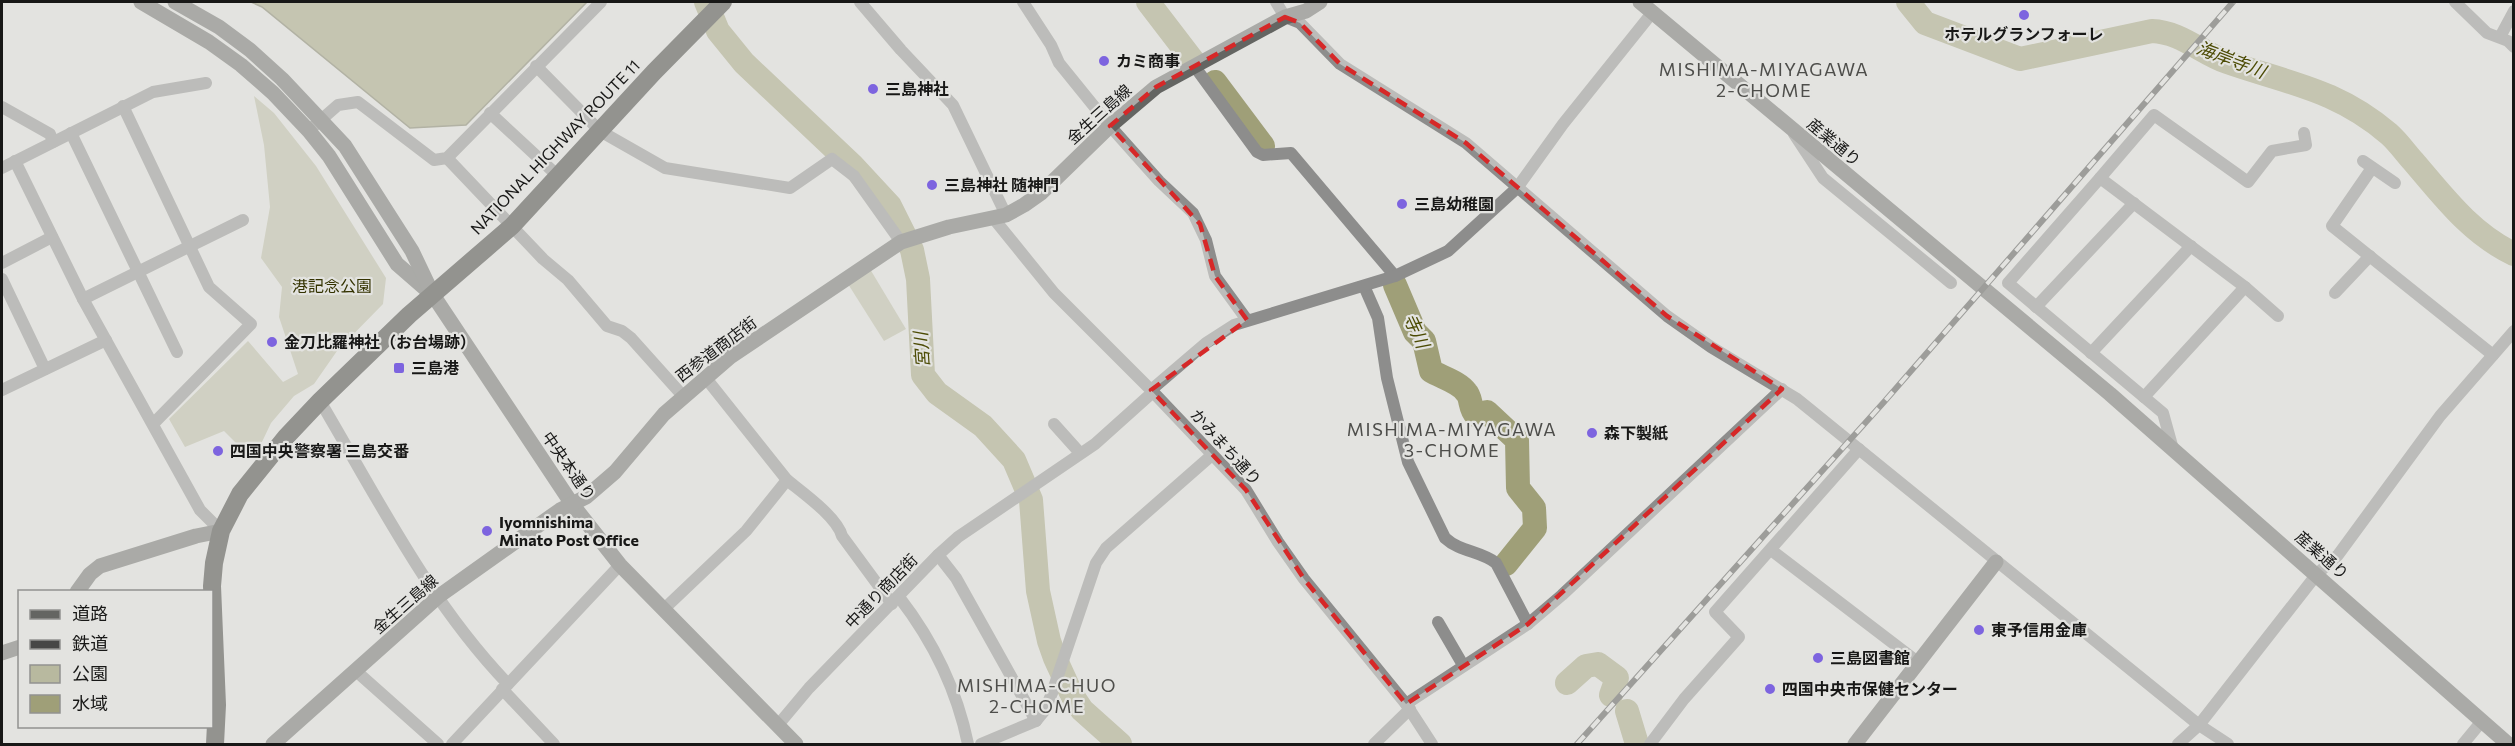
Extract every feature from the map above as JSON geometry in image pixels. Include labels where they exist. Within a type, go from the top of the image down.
[{"type":"highway","name":"NATIONAL HIGHWAY ROUTE 11","points":[[212,590],[221,531],[240,494],[261,466],[320,401],[375,347],[512,226],[723,2]]},
{"type":"highway","name":"NATIONAL HIGHWAY ROUTE 11","points":[[213,616],[215,744]]},
{"type":"street","points":[[141,2],[201,37],[241,64],[273,93],[309,130],[329,156],[397,264],[433,295]]},
{"type":"street","points":[[175,2],[219,27],[250,50],[321,118],[345,146],[381,201],[412,251],[433,295]]},
{"type":"street","points":[[309,130],[338,105],[358,102],[434,160],[447,158],[601,2]]},
{"type":"street","name":"かみまち通り","points":[[860,2],[952,105],[1000,217],[1054,293],[1246,490],[1304,579],[1408,707],[1432,744]]},
{"type":"street","points":[[1023,2],[1051,45],[1059,63],[1110,126],[1159,181],[1193,213],[1206,240],[1215,276],[1247,320]]},
{"type":"street","points":[[1276,2],[1285,17],[1300,23],[1340,64],[1466,143],[1667,316],[1711,347],[1782,389],[2199,725],[2228,744]]},
{"type":"street","name":"金生三島線","points":[[908,239],[1000,217],[1041,193],[1110,126],[1156,87],[1285,17],[1306,11],[1320,2]]},
{"type":"street","name":"産業通り","points":[[1640,2],[1657,7],[1790,129],[2110,394],[2508,744]]},
{"type":"street","points":[[2455,2],[2487,33],[2508,41],[2514,47]]},
{"type":"street","name":"中通り商店街","points":[[785,737],[809,688],[896,601],[938,555],[958,537],[1095,444],[1206,343],[1247,320],[1395,276],[1448,251],[1517,188],[1563,124],[1657,7]]},
{"type":"street","points":[[2500,37],[2514,11]]},
{"type":"street","points":[[536,66],[600,131],[664,168],[790,188],[832,159],[854,176],[908,239]]},
{"type":"street","points":[[1195,67],[1257,152],[1263,155],[1291,153],[1395,276]]},
{"type":"street","points":[[2,168],[153,92],[206,83]]},
{"type":"street","points":[[123,106],[209,286],[251,324],[153,424]]},
{"type":"street","points":[[2,107],[50,134],[53,142]]},
{"type":"street","points":[[490,113],[558,176]]},
{"type":"street","points":[[2173,449],[2163,413],[2008,283],[2154,115],[2248,182],[2272,151],[2306,145],[2304,133]]},
{"type":"street","points":[[1790,129],[1823,178],[1951,283]]},
{"type":"street","points":[[71,133],[177,352]]},
{"type":"street","points":[[447,158],[543,259],[568,280],[607,326],[622,331],[632,338],[683,396]]},
{"type":"street","points":[[15,161],[83,299],[200,510],[221,531]]},
{"type":"street","points":[[2395,183],[2367,164],[2332,226],[2493,355]]},
{"type":"street","points":[[2100,177],[2246,287],[2278,316]]},
{"type":"street","points":[[2036,307],[2134,203]]},
{"type":"street","points":[[83,299],[243,220]]},
{"type":"street","points":[[2,263],[52,237]]},
{"type":"street","name":"西参道商店街","points":[[572,504],[586,497],[615,472],[651,429],[683,396],[730,357],[908,239]]},
{"type":"street","points":[[2091,353],[2191,246]]},
{"type":"street","points":[[2335,293],[2370,256]]},
{"type":"street","points":[[2,279],[45,369]]},
{"type":"street","points":[[1364,286],[1378,318],[1387,378],[1408,462],[1445,538],[1454,546],[1490,558],[1496,563],[1528,624]]},
{"type":"street","points":[[2144,397],[2246,287]]},
{"type":"street","name":"中央本通り","points":[[433,295],[572,504],[620,565],[665,608],[785,737]]},
{"type":"street","points":[[2178,744],[2199,725],[2317,574],[2338,555],[2440,416],[2514,331]]},
{"type":"street","points":[[2,390],[106,340]]},
{"type":"street","points":[[705,377],[787,480],[819,507],[840,529],[842,536],[896,601],[924,630],[962,714],[968,744]]},
{"type":"street","points":[[1374,744],[1408,707],[1463,665],[1528,624],[1562,595],[1782,389]]},
{"type":"street","points":[[320,401],[411,558],[505,686],[554,744]]},
{"type":"street","points":[[1054,424],[1080,453]]},
{"type":"street","points":[[1650,744],[1684,699],[1739,637],[1715,612],[1772,550],[1858,449]]},
{"type":"street","points":[[981,744],[1036,721],[1045,710],[1096,563],[1106,548],[1212,456]]},
{"type":"street","points":[[665,608],[747,531],[787,480]]},
{"type":"street","name":"金生三島線","points":[[273,744],[439,596],[560,510],[572,504]]},
{"type":"street","points":[[78,590],[90,574],[100,566],[196,536],[221,531]]},
{"type":"street","points":[[1772,550],[1918,663]]},
{"type":"street","points":[[938,555],[956,578],[1036,721]]},
{"type":"street","points":[[1855,744],[1996,562]]},
{"type":"street","points":[[452,744],[620,565]]},
{"type":"street","points":[[1438,622],[1463,665]]},
{"type":"street","points":[[2,653],[18,648]]},
{"type":"street","points":[[356,671],[438,744]]},
{"type":"street","points":[[2463,744],[2482,721]]},
{"type":"highlighted area","points":[[1285,17],[1300,23],[1340,64],[1466,143],[1667,316],[1782,389],[1528,624],[1406,704],[1304,579],[1246,490],[1151,390],[1247,320],[1215,276],[1200,224],[1110,126],[1156,87]]},
{"type":"green space","name":"港記念公園","points":[[254,96],[274,113],[316,166],[386,278],[383,304],[337,351],[314,384],[294,396],[271,423],[261,444],[250,457],[224,431],[185,447],[169,419],[248,341],[283,382],[298,374],[279,317],[282,287],[261,258],[270,207],[264,145]]},
{"type":"green space","points":[[870,269],[906,329],[884,341],[848,284]]},
{"type":"water","points":[[251,2],[587,2],[466,125],[410,128],[262,7]]},
{"type":"waterway","name":"宮川","points":[[706,2],[718,31],[744,63],[852,165],[890,206],[912,250],[918,279],[923,375],[937,393],[983,426],[1014,460],[1031,500],[1038,591],[1055,658],[1072,695],[1082,710],[1120,744]]},
{"type":"waterway","name":"寺川","points":[[1148,2],[1194,62]]},
{"type":"waterway","name":"海岸寺川","points":[[1908,2],[1925,23],[2020,59],[2152,31],[2162,32],[2182,39],[2227,62],[2312,89],[2350,107],[2389,134],[2471,225],[2484,236],[2514,254]]},
{"type":"waterway","name":"寺川","points":[[1215,82],[1263,146]]},
{"type":"waterway","name":"寺川","points":[[1395,285],[1415,332],[1424,341],[1431,371],[1463,388],[1468,394],[1476,415],[1487,412],[1517,440],[1518,488],[1534,508],[1535,528],[1506,564]]},
{"type":"waterway","name":"寺川","points":[[1567,683],[1586,666],[1598,664],[1617,678],[1611,695]]},
{"type":"waterway","name":"寺川","points":[[1627,711],[1637,744]]},
{"type":"railway","points":[[1577,744],[1884,402],[2233,2]]},
{"type":"place","name":"ホテルグランフォーレ","points":[[2024,15]]},
{"type":"place","name":"カミ商事","points":[[1104,61]]},
{"type":"place","name":"三島神社","points":[[873,89]]},
{"type":"place","name":"三島神社 随神門","points":[[932,185]]},
{"type":"place","name":"三島幼稚園","points":[[1402,204]]},
{"type":"place","name":"金刀比羅神社（お台場跡）","points":[[272,342]]},
{"type":"place","name":"三島港","points":[[399,368]]},
{"type":"place","name":"森下製紙","points":[[1592,433]]},
{"type":"place","name":"四国中央警察署 三島交番","points":[[218,451]]},
{"type":"place","name":"Iyomnishima Minato Post Office","points":[[487,531]]},
{"type":"place","name":"東予信用金庫","points":[[1979,630]]},
{"type":"place","name":"三島図書館","points":[[1818,658]]},
{"type":"place","name":"四国中央市保健センター","points":[[1770,689]]},
{"type":"district","name":"MISHIMA-MIYAGAWA 2-CHOME","points":[[1764,80]]},
{"type":"district","name":"MISHIMA-MIYAGAWA 3-CHOME","points":[[1452,440]]},
{"type":"district","name":"MISHIMA-CHUO 2-CHOME","points":[[1037,696]]}]
